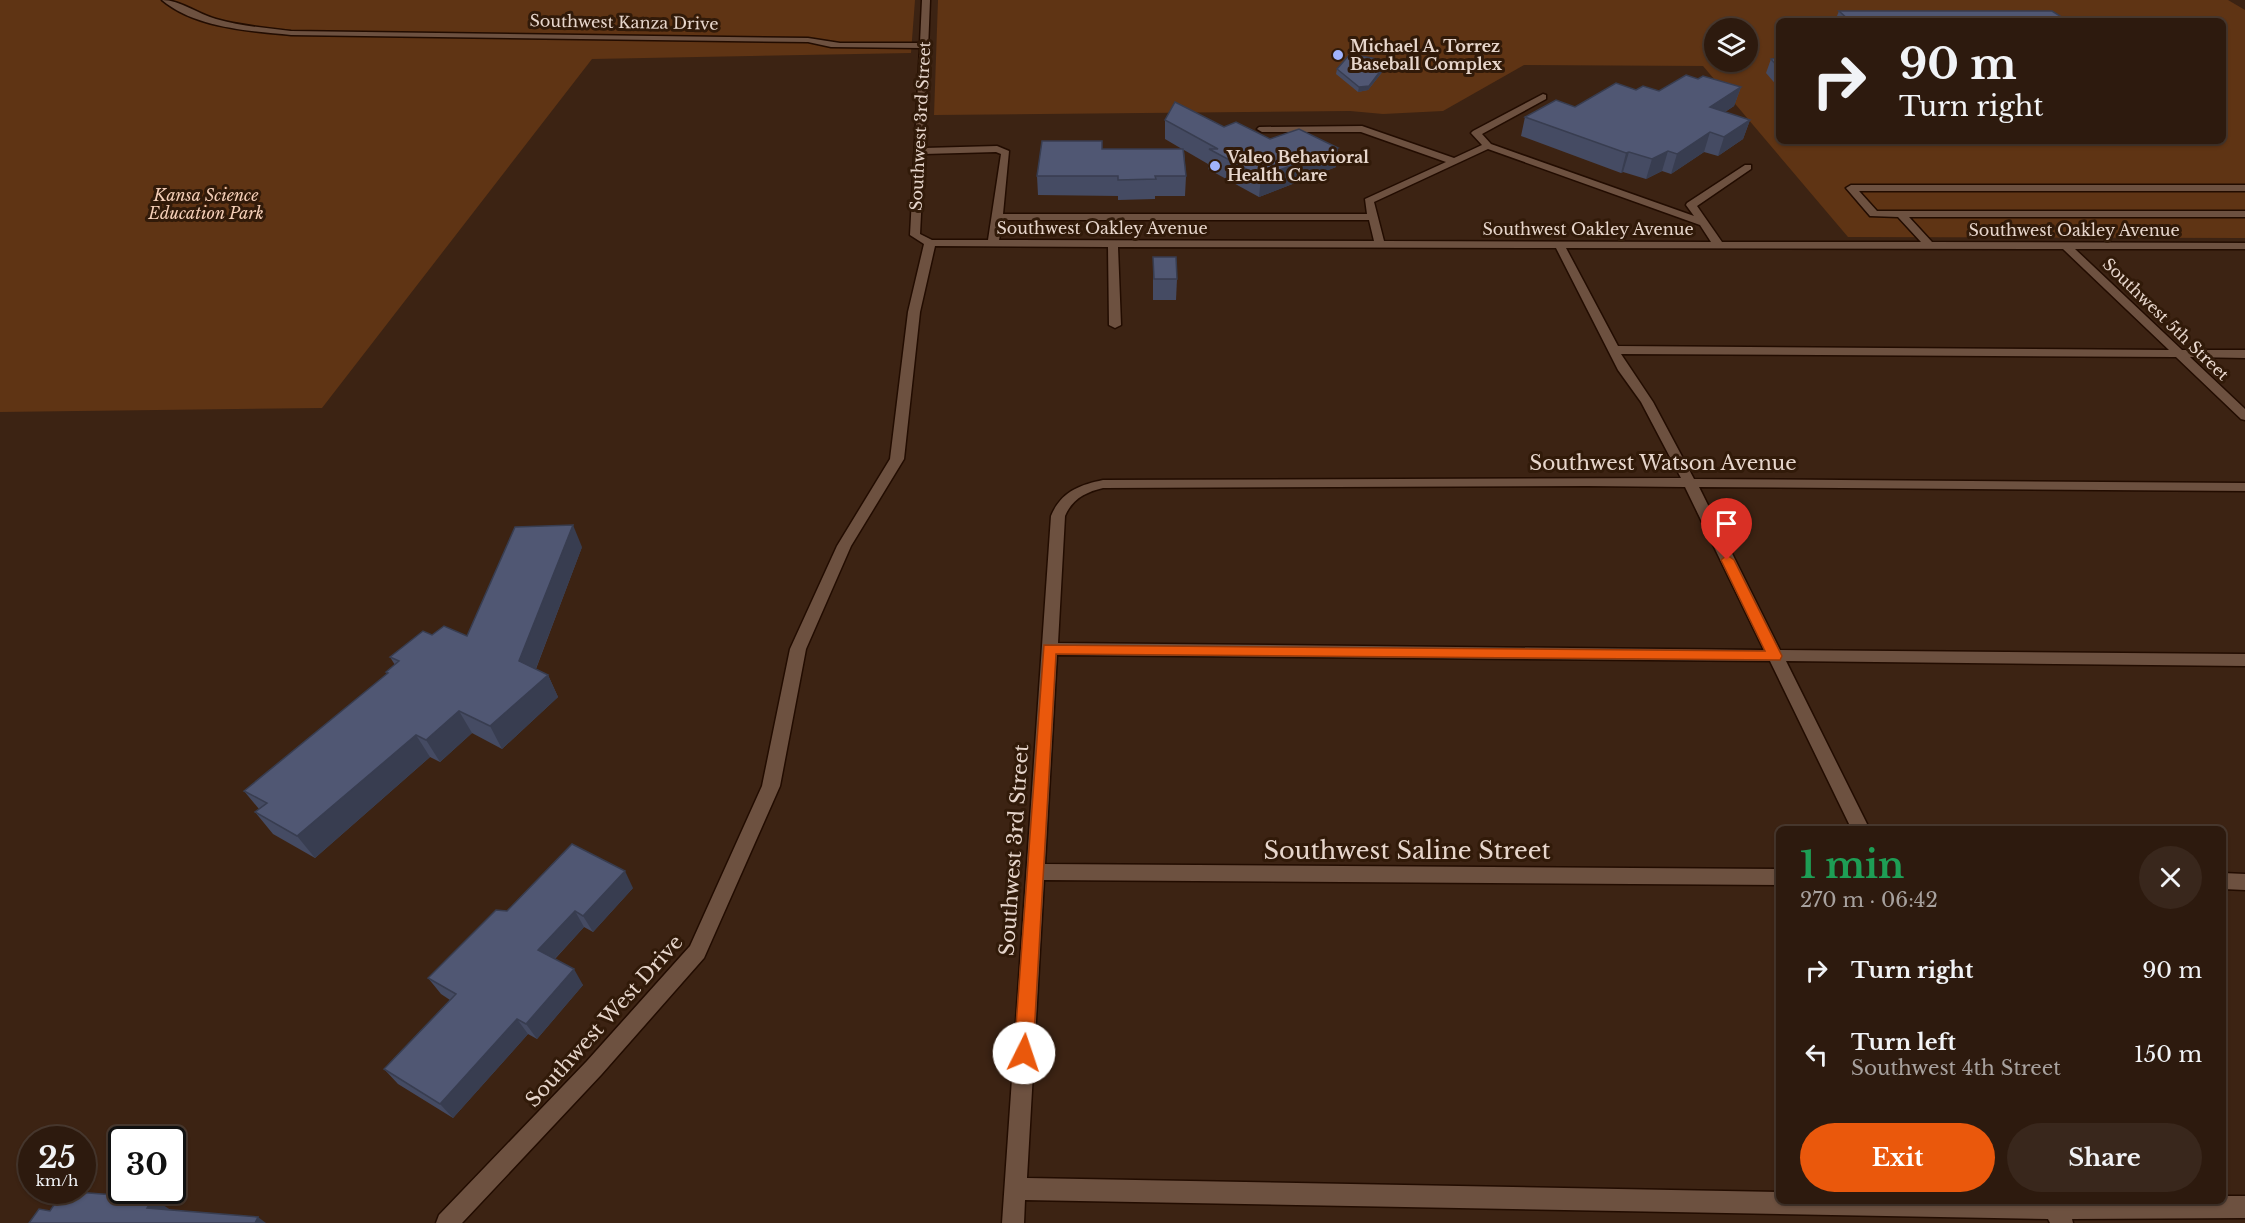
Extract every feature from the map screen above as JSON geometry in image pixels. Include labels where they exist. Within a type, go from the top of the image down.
[{"type":"street","name":"Southwest Kanza Drive","points":[[166,0],[180,9],[252,30],[407,36],[423,39],[924,46]]},
{"type":"street","name":"Southwest 3rd Street","points":[[926,0],[915,235],[930,243]]},
{"type":"street","points":[[1543,97],[1476,133],[1488,146],[1703,222]]},
{"type":"street","points":[[1262,129],[1362,129],[1454,161]]},
{"type":"street","points":[[1380,243],[1369,201],[1488,146]]},
{"type":"street","points":[[919,151],[997,149],[1006,153],[993,243]]},
{"type":"street","points":[[1718,244],[1691,205],[1748,167]]},
{"type":"street","points":[[2245,188],[1851,188],[1874,214],[2245,214]]},
{"type":"street","points":[[1901,214],[1929,245]]},
{"type":"street","points":[[998,217],[1373,217]]},
{"type":"street","name":"Southwest Oakley Avenue","points":[[930,243],[2245,246]]},
{"type":"street","name":"Southwest West Drive","points":[[447,1223],[594,1068],[697,952],[771,786],[798,649],[844,546],[897,459],[914,312],[930,243]]},
{"type":"street","points":[[1113,243],[1115,325]]},
{"type":"street","points":[[1559,244],[1614,350],[1647,402],[1689,482],[1859,826]]},
{"type":"street","name":"Southwest 5th Street","points":[[2065,245],[2245,416]]},
{"type":"street","points":[[1614,350],[2245,354]]},
{"type":"street","name":"Southwest Watson Avenue","points":[[1082,489],[1103,484],[1689,482],[2245,487]]},
{"type":"street","name":"Southwest 3rd Street","points":[[1013,1223],[1058,516],[1065,501],[1082,489]]},
{"type":"street","points":[[1049,649],[2245,660]]},
{"type":"street","name":"Southwest Saline Street","points":[[1035,872],[1776,877]]},
{"type":"street","points":[[2226,881],[2245,882]]},
{"type":"street","points":[[1015,1189],[2056,1211],[2245,1207]]},
{"type":"green space","name":"Kansa Science Education Park","points":[[0,0],[915,0],[911,53],[592,59],[322,408],[0,412]]},
{"type":"green space","points":[[938,0],[2228,0],[2245,10],[2245,238],[1848,237],[1708,72],[1758,72],[1758,18],[1704,18],[1704,67],[1524,65],[1443,111],[1383,114],[1350,111],[934,115]]},
{"type":"building","points":[[1839,11],[2052,11],[2063,18],[1847,18]]},
{"type":"building","points":[[1350,54],[1388,61],[1369,86],[1359,87],[1337,69]]},
{"type":"building","points":[[1686,75],[1698,79],[1703,76],[1741,87],[1710,107],[1750,120],[1724,137],[1710,132],[1677,154],[1668,151],[1652,159],[1626,153],[1525,117],[1556,100],[1575,107],[1616,83],[1636,90],[1643,86],[1659,91]]},
{"type":"building","points":[[1175,102],[1224,127],[1236,122],[1270,139],[1299,129],[1338,148],[1261,177],[1209,149],[1218,149],[1165,120]]},
{"type":"building","points":[[1042,141],[1102,141],[1102,149],[1183,149],[1186,176],[1155,176],[1156,179],[1118,180],[1118,176],[1037,176]]},
{"type":"building","points":[[1153,257],[1176,257],[1177,279],[1154,279]]},
{"type":"building","points":[[573,525],[519,661],[548,675],[490,726],[459,711],[426,740],[416,735],[297,836],[255,812],[267,803],[244,791],[388,673],[386,672],[399,661],[390,657],[423,631],[432,635],[444,626],[467,636],[515,527]]},
{"type":"building","points":[[572,844],[625,871],[583,916],[575,911],[538,950],[574,969],[526,1024],[517,1019],[440,1104],[384,1069],[456,994],[428,978],[496,910],[507,911]]},
{"type":"building","points":[[96,1194],[108,1194],[108,1204],[149,1204],[147,1208],[258,1217],[255,1223],[29,1223],[39,1209],[50,1211],[55,1204],[96,1204]]},
{"type":"place","name":"Michael A. Torrez Baseball Complex","points":[[1338,55]]},
{"type":"place","name":"Valeo Behavioral Health Care","points":[[1215,166]]},
{"type":"route","points":[[1024,1053],[1049,649],[1775,656],[1727,560]]}]
